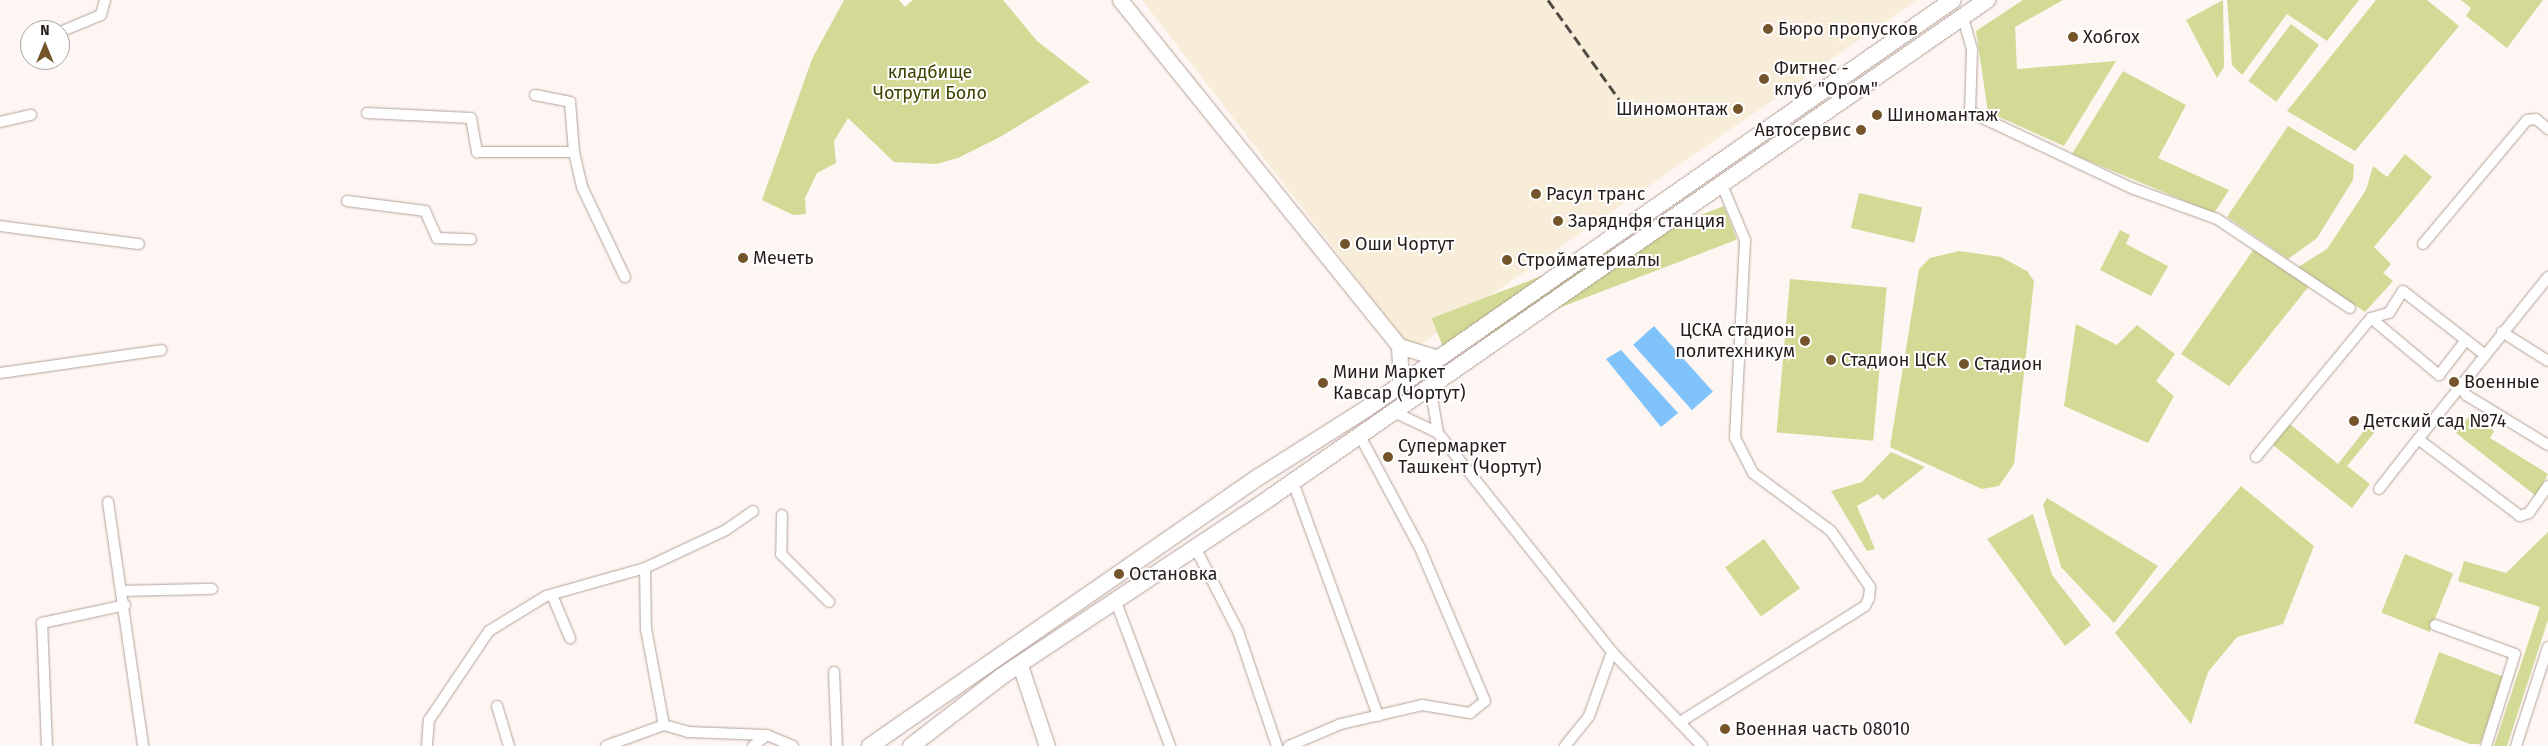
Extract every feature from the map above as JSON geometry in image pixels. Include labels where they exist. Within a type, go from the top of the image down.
[{"type":"main road","points":[[911,746],[1020,665],[1196,549],[1394,412],[1570,278],[1953,0]]},
{"type":"main road","points":[[870,746],[927,704],[1435,357],[1570,278],[1722,185],[1987,0]]},
{"type":"main road","points":[[1257,478],[1271,498]]},
{"type":"main road","points":[[927,704],[940,723]]},
{"type":"street","points":[[70,28],[100,16],[105,0]]},
{"type":"street","points":[[1120,0],[1399,346],[1435,357]]},
{"type":"street","points":[[1962,18],[1972,50],[1970,112],[2134,189],[2216,219],[2350,308]]},
{"type":"street","points":[[536,95],[570,102],[574,152],[582,187],[626,278]]},
{"type":"street","points":[[367,112],[471,118],[477,152],[574,152]]},
{"type":"street","points":[[0,122],[31,115]]},
{"type":"street","points":[[2423,244],[2527,120],[2536,119],[2548,129]]},
{"type":"street","points":[[1680,722],[1865,606],[1869,598],[1870,587],[1831,531],[1753,473],[1735,438],[1745,240],[1722,185]]},
{"type":"street","points":[[347,201],[426,211],[437,238],[471,239]]},
{"type":"street","points":[[0,226],[139,244]]},
{"type":"street","points":[[2380,489],[2459,383],[2548,277]]},
{"type":"street","points":[[2256,458],[2371,318],[2389,313],[2403,291],[2484,354]]},
{"type":"street","points":[[2371,318],[2439,375],[2466,340]]},
{"type":"street","points":[[2502,332],[2548,361]]},
{"type":"street","points":[[1399,346],[1401,381]]},
{"type":"street","points":[[0,373],[161,350]]},
{"type":"street","points":[[2459,383],[2466,395],[2548,445]]},
{"type":"street","points":[[1430,386],[1438,433]]},
{"type":"street","points":[[1394,412],[1438,433],[1612,652],[1702,746]]},
{"type":"street","points":[[1289,746],[1341,724],[1422,705],[1470,713],[1483,706],[1485,698],[1420,548],[1360,436]]},
{"type":"street","points":[[2418,439],[2520,516],[2529,513],[2548,486]]},
{"type":"street","points":[[1293,482],[1378,716]]},
{"type":"street","points":[[108,502],[123,591],[143,746]]},
{"type":"street","points":[[427,746],[429,720],[489,631],[552,594],[645,568],[726,530],[753,511]]},
{"type":"street","points":[[782,515],[781,554],[829,602]]},
{"type":"street","points":[[1196,549],[1238,631],[1277,746]]},
{"type":"street","points":[[645,568],[646,629],[664,724]]},
{"type":"street","points":[[123,591],[212,588]]},
{"type":"street","points":[[552,594],[570,638]]},
{"type":"street","points":[[1116,602],[1170,746]]},
{"type":"street","points":[[47,746],[42,623],[125,605]]},
{"type":"street","points":[[2435,625],[2515,654],[2486,746]]},
{"type":"street","points":[[2516,746],[2548,648]]},
{"type":"street","points":[[1566,746],[1589,716],[1612,652]]},
{"type":"street","points":[[1020,665],[1048,746]]},
{"type":"street","points":[[834,672],[837,746]]},
{"type":"street","points":[[497,706],[509,746]]},
{"type":"street","points":[[612,745],[664,724],[688,732],[766,734],[793,746]]},
{"type":"street","points":[[753,746],[766,734]]},
{"type":"shaded area","points":[[1142,0],[1917,0],[1412,350]]},
{"type":"green space","name":"кладбище Чотрути Боло","points":[[844,0],[899,0],[905,7],[913,0],[1003,0],[1037,41],[1090,82],[1000,137],[958,158],[936,164],[894,162],[848,118],[834,141],[836,163],[817,173],[805,198],[806,214],[793,215],[762,200],[812,59]]},
{"type":"green space","points":[[2023,0],[2063,0],[2015,27],[2017,69],[2116,61],[2064,146],[1988,112],[1976,31]]},
{"type":"green space","points":[[2223,0],[2224,67],[2217,78],[2186,20]]},
{"type":"green space","points":[[2227,0],[2359,0],[2327,41],[2287,14],[2242,75],[2232,65]]},
{"type":"green space","points":[[2376,0],[2427,0],[2459,26],[2355,151],[2287,111]]},
{"type":"green space","points":[[2461,0],[2543,0],[2507,48],[2466,16],[2471,8]]},
{"type":"green space","points":[[2291,24],[2319,45],[2276,102],[2248,81]]},
{"type":"green space","points":[[2123,71],[2186,105],[2158,158],[2229,190],[2214,213],[2072,154]]},
{"type":"green space","points":[[2288,126],[2354,165],[2353,180],[2317,238],[2288,259],[2227,217]]},
{"type":"green space","points":[[2405,154],[2432,177],[2374,247],[2391,264],[2383,273],[2393,281],[2365,312],[2298,267],[2327,249],[2366,190],[2373,166],[2387,177]]},
{"type":"green space","points":[[1859,193],[1922,208],[1914,243],[1851,228]]},
{"type":"green space","points":[[1724,206],[1737,240],[1445,352],[1432,318]]},
{"type":"green space","points":[[2120,230],[2130,235],[2126,244],[2168,266],[2151,296],[2100,270]]},
{"type":"green space","points":[[2254,249],[2309,286],[2229,386],[2181,354]]},
{"type":"green space","name":"Стадион","points":[[1959,251],[2001,257],[2027,271],[2034,281],[2014,464],[1999,486],[1982,489],[1890,447],[1919,269],[1930,258]]},
{"type":"green space","name":"Стадион ЦСК","points":[[1790,279],[1887,287],[1873,441],[1777,432]]},
{"type":"green space","points":[[2076,324],[2117,345],[2137,325],[2175,354],[2156,381],[2174,396],[2148,443],[2064,406]]},
{"type":"green space","points":[[2471,414],[2494,431],[2490,438],[2548,474],[2536,496],[2456,433]]},
{"type":"green space","points":[[2290,424],[2338,464],[2367,427],[2374,433],[2347,466],[2370,484],[2352,508],[2273,445]]},
{"type":"green space","points":[[1891,452],[1925,467],[1883,500],[1878,494],[1857,506],[1875,549],[1867,551],[1831,491],[1862,482]]},
{"type":"green space","points":[[2241,486],[2314,546],[2283,624],[2237,637],[2208,672],[2191,724],[2115,633]]},
{"type":"green space","points":[[2047,498],[2158,566],[2114,623],[2061,567],[2043,505]]},
{"type":"green space","points":[[2033,514],[2052,575],[2091,625],[2065,646],[1987,539]]},
{"type":"green space","points":[[2548,532],[2548,620],[2507,746],[2494,746],[2540,607],[2458,581],[2464,561],[2506,573]]},
{"type":"green space","points":[[1764,539],[1800,588],[1761,617],[1725,567]]},
{"type":"green space","points":[[2405,554],[2453,573],[2430,632],[2381,612]]},
{"type":"green space","points":[[2439,652],[2504,677],[2480,744],[2470,744],[2414,723]]},
{"type":"water","points":[[1654,326],[1713,391],[1692,410],[1633,345]]},
{"type":"water","points":[[1621,350],[1678,413],[1661,427],[1606,359]]},
{"type":"railway","points":[[1548,0],[1619,99]]},
{"type":"place","name":"Бюро пропусков","points":[[1768,29]]},
{"type":"place","name":"Хобгох","points":[[2073,37]]},
{"type":"place","name":"Фитнес - клуб \"Ором\"","points":[[1764,79]]},
{"type":"place","name":"Шиномонтаж","points":[[1738,109]]},
{"type":"place","name":"Шиномантаж","points":[[1877,115]]},
{"type":"place","name":"Автосервис","points":[[1861,130]]},
{"type":"place","name":"Расул транс","points":[[1536,194]]},
{"type":"place","name":"Заряднфя станция","points":[[1558,221]]},
{"type":"place","name":"Оши Чортут","points":[[1345,244]]},
{"type":"place","name":"Мечеть","points":[[743,258]]},
{"type":"place","name":"Стройматериалы","points":[[1507,260]]},
{"type":"place","name":"ЦСКА стадион политехникум","points":[[1805,341]]},
{"type":"place","name":"Стадион ЦСК","points":[[1831,360]]},
{"type":"place","name":"Стадион","points":[[1964,364]]},
{"type":"place","name":"Военные","points":[[2454,382]]},
{"type":"place","name":"Мини Маркет Кавсар (Чортут)","points":[[1323,383]]},
{"type":"place","name":"Детский сад №74","points":[[2354,421]]},
{"type":"place","name":"Супермаркет Ташкент (Чортут)","points":[[1388,457]]},
{"type":"place","name":"Остановка","points":[[1119,574]]},
{"type":"place","name":"Военная часть 08010","points":[[1725,729]]}]
